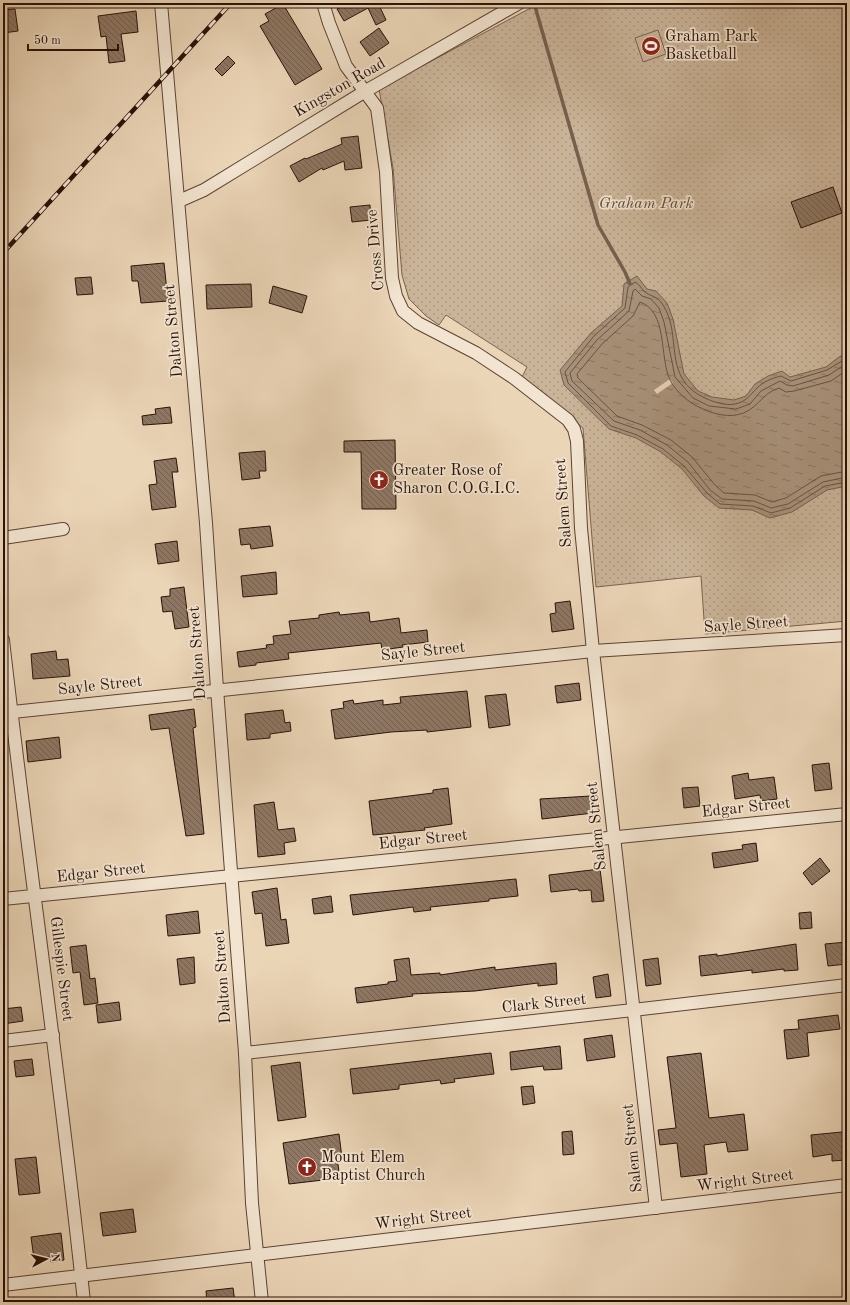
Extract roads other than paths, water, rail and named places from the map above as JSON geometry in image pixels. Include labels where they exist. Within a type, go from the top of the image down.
[{"type":"street","name":"Dalton Street","points":[[161,3],[206,523],[216,689],[245,1053],[252,1203],[262,1302]]},
{"type":"street","name":"Cross Drive","points":[[323,3],[331,29],[346,66],[377,108],[381,126],[386,172],[392,278],[396,296],[403,311],[418,323],[476,353],[514,378],[568,420],[574,429],[577,441]]},
{"type":"street","name":"Kingston Road","points":[[179,201],[204,190],[287,137],[519,3]]},
{"type":"street","name":"Salem Street","points":[[577,441],[581,528],[593,651],[656,1208]]},
{"type":"street","points":[[3,538],[63,529]]},
{"type":"street","name":"Sayle Street","points":[[7,712],[216,689],[593,651],[847,634]]},
{"type":"street","name":"Gillespie Street","points":[[3,640],[7,712],[36,896],[84,1302]]},
{"type":"street","name":"Edgar Street","points":[[3,899],[614,836],[847,814]]},
{"type":"street","name":"Clark Street","points":[[245,1053],[847,985]]},
{"type":"street","points":[[3,1041],[53,1035]]},
{"type":"street","name":"Wright Street","points":[[3,1285],[847,1185]]},
{"type":"water","points":[[637,276],[647,289],[656,291],[667,303],[673,319],[684,374],[698,391],[712,397],[734,400],[746,396],[755,384],[768,376],[782,371],[790,377],[826,367],[839,357],[847,354],[847,486],[827,490],[792,512],[770,518],[752,510],[719,508],[704,496],[682,469],[661,452],[636,438],[609,429],[564,385],[560,370],[591,333],[622,306],[624,284]]},
{"type":"waterway","points":[[534,3],[598,225],[625,272],[630,284]]},
{"type":"railway","points":[[3,253],[231,3]]},
{"type":"place","name":"Graham Park Basketball","points":[[651,46]]},
{"type":"place","name":"Greater Rose of Sharon C.O.G.I.C.","points":[[379,480]]},
{"type":"place","name":"Mount Elem Baptist Church","points":[[307,1167]]},
{"type":"park label","name":"Graham Park","points":[[646,204]]}]
